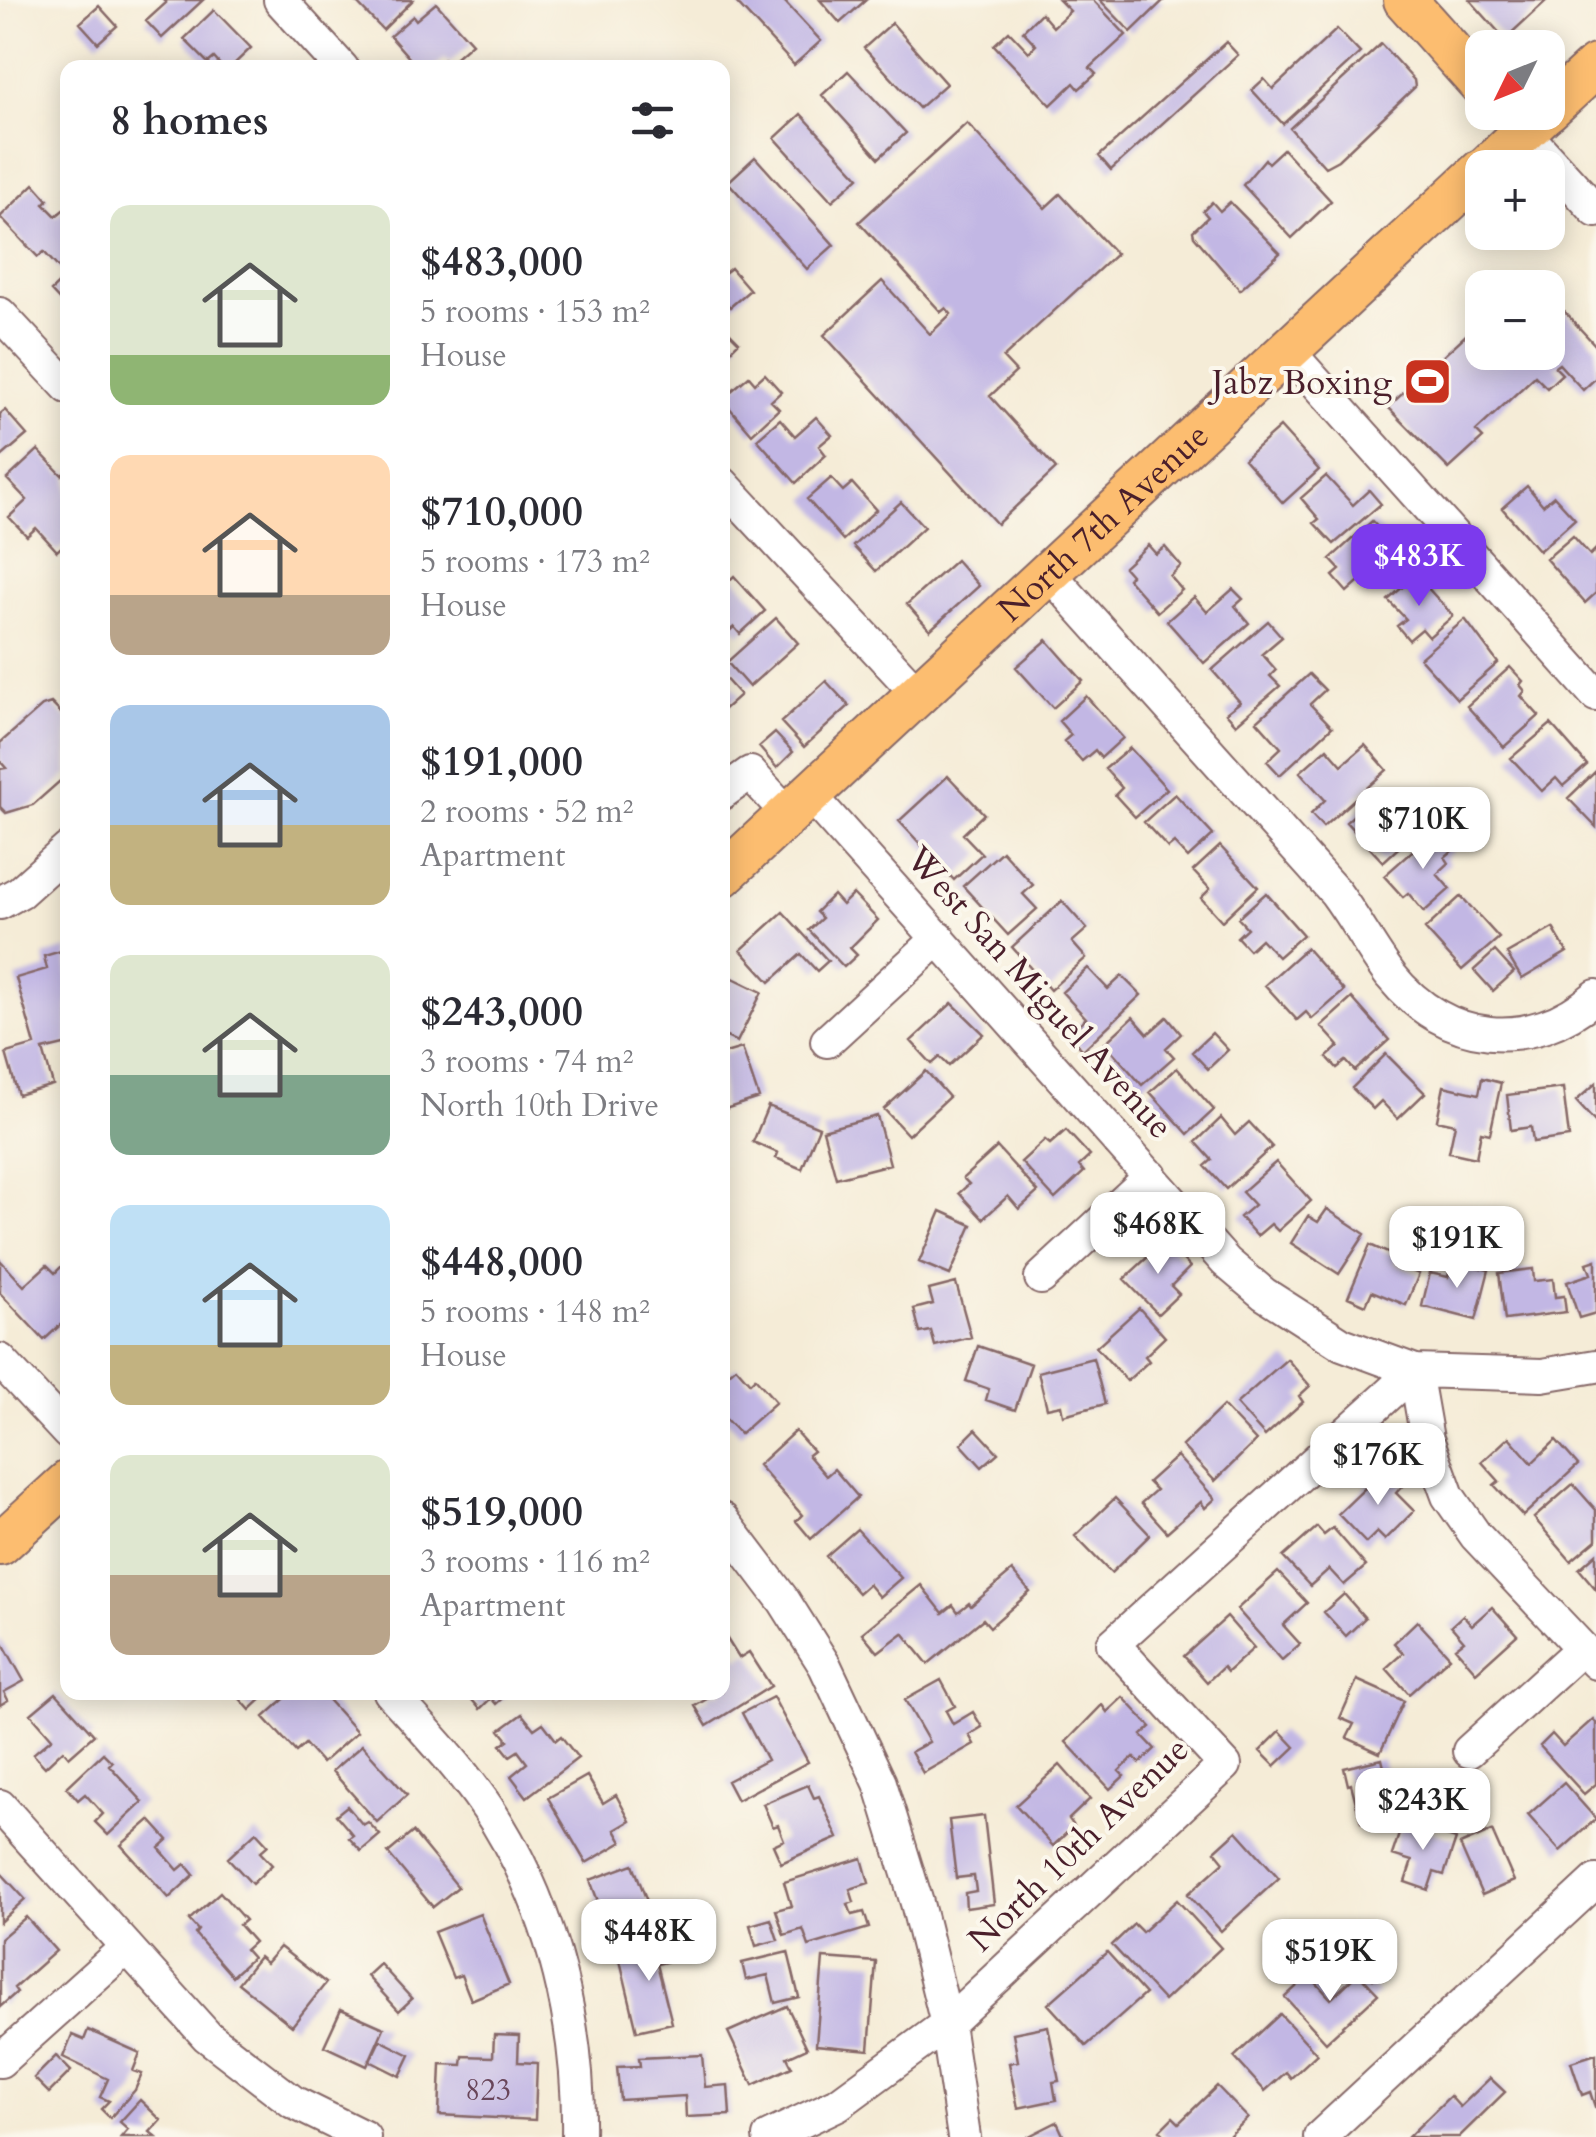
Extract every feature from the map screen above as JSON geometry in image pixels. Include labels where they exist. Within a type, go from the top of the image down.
[{"type":"main road","points":[[1406,0],[1465,67]]},
{"type":"main road","name":"North 7th Avenue","points":[[1565,90],[1596,66]]},
{"type":"main road","name":"North 7th Avenue","points":[[1501,150],[1519,130]]},
{"type":"main road","name":"North 7th Avenue","points":[[730,869],[1465,187]]},
{"type":"main road","points":[[0,1544],[60,1489]]},
{"type":"street","points":[[280,0],[335,60]]},
{"type":"street","points":[[1540,130],[1596,211]]},
{"type":"street","points":[[0,314],[60,378]]},
{"type":"street","points":[[1288,351],[1596,696]]},
{"type":"street","points":[[730,492],[918,695]]},
{"type":"street","points":[[1049,573],[1336,892],[1389,973],[1411,998],[1441,1019],[1473,1032],[1502,1034],[1536,1031],[1581,1009],[1596,996]]},
{"type":"street","name":"West San Miguel Avenue","points":[[730,786],[750,774],[800,805],[939,938],[1226,1262],[1264,1294],[1342,1344],[1416,1371]]},
{"type":"street","points":[[0,903],[20,892],[60,857]]},
{"type":"street","points":[[827,1041],[939,938]]},
{"type":"street","points":[[1041,1278],[1151,1176]]},
{"type":"street","points":[[0,1360],[60,1415]]},
{"type":"street","points":[[1469,1751],[1589,1656],[1476,1536],[1448,1496],[1427,1438],[1416,1371],[1542,1376],[1596,1366]]},
{"type":"street","name":"North 10th Avenue","points":[[769,2137],[838,2104],[947,2024],[1225,1765],[1113,1644],[1416,1371]]},
{"type":"street","points":[[730,1530],[784,1601],[825,1666],[880,1782],[947,2024],[964,2137]]},
{"type":"street","points":[[397,1700],[495,1819],[524,1871],[558,1969],[579,2100],[578,2137]]},
{"type":"street","points":[[0,1806],[207,2036],[293,2102],[364,2137]]},
{"type":"street","points":[[1320,2137],[1596,1882]]},
{"type":"street","points":[[0,2061],[127,1948]]},
{"type":"building","points":[[163,0],[203,0],[162,38],[146,21],[166,3]]},
{"type":"building","points":[[354,0],[413,0],[383,30]]},
{"type":"building","points":[[734,0],[783,0],[821,41],[794,65]]},
{"type":"building","points":[[820,0],[866,0],[840,23]]},
{"type":"building","points":[[1059,0],[1093,0],[1126,35],[1090,68],[1096,74],[1079,89],[1074,83],[1051,105],[994,45],[1009,31],[1029,52],[1036,45],[1023,31],[1041,13],[1053,27],[1070,11]]},
{"type":"building","points":[[1100,0],[1164,0],[1131,32]]},
{"type":"building","points":[[1470,0],[1547,0],[1515,30],[1497,30]]},
{"type":"building","points":[[436,3],[472,43],[452,60],[411,60],[390,36],[413,16],[416,20]]},
{"type":"building","points":[[99,6],[117,26],[98,43],[80,23]]},
{"type":"building","points":[[214,10],[251,48],[238,60],[205,60],[184,39]]},
{"type":"building","points":[[892,23],[946,84],[919,108],[864,48]]},
{"type":"building","points":[[1337,29],[1360,53],[1283,124],[1252,90],[1264,79],[1273,89]]},
{"type":"building","points":[[1226,42],[1238,55],[1111,170],[1099,156]]},
{"type":"building","points":[[1381,44],[1414,80],[1415,87],[1338,160],[1325,167],[1290,128]]},
{"type":"building","points":[[848,71],[906,133],[879,158],[822,95]]},
{"type":"building","points":[[801,114],[859,177],[832,201],[775,138]]},
{"type":"building","points":[[967,123],[1045,208],[1060,194],[1116,254],[1003,358],[1016,372],[990,396],[1056,469],[997,524],[824,335],[882,281],[930,334],[951,314],[946,308],[941,312],[859,222]]},
{"type":"building","points":[[1283,149],[1331,201],[1292,238],[1243,185],[1265,159],[1268,163]]},
{"type":"building","points":[[755,157],[834,245],[807,269],[730,180]]},
{"type":"building","points":[[34,184],[48,200],[44,204],[56,216],[60,213],[60,270],[44,252],[38,257],[0,217]]},
{"type":"building","points":[[1212,202],[1220,211],[1230,202],[1280,253],[1240,290],[1194,236],[1193,231],[1208,217],[1203,211]]},
{"type":"building","points":[[730,269],[750,290],[730,307]]},
{"type":"building","points":[[60,283],[60,301],[51,291]]},
{"type":"building","points":[[1565,312],[1596,346],[1596,378],[1583,390],[1565,370]]},
{"type":"building","points":[[730,333],[739,342],[730,351]]},
{"type":"building","points":[[1465,336],[1465,370],[1558,370],[1562,374],[1547,388],[1535,376],[1476,431],[1483,438],[1449,469],[1388,407]]},
{"type":"building","points":[[765,374],[781,392],[771,401],[779,409],[752,434],[730,408],[730,392],[749,376],[755,383]]},
{"type":"building","points":[[5,410],[27,435],[0,458],[0,414]]},
{"type":"building","points":[[816,417],[832,435],[819,446],[826,455],[796,483],[757,439],[780,419],[795,436]]},
{"type":"building","points":[[1280,427],[1319,470],[1283,503],[1244,459]]},
{"type":"building","points":[[38,450],[60,473],[57,551],[36,528],[27,536],[9,517],[27,500],[7,479]]},
{"type":"building","points":[[1326,476],[1353,505],[1369,490],[1381,504],[1334,544],[1314,523],[1319,519],[1301,498]]},
{"type":"building","points":[[831,478],[843,491],[852,483],[876,510],[843,540],[807,499]]},
{"type":"building","points":[[1527,486],[1543,505],[1554,496],[1575,519],[1539,551],[1502,508]]},
{"type":"building","points":[[901,502],[924,527],[876,571],[853,546]]},
{"type":"building","points":[[1372,521],[1409,562],[1380,587],[1368,573],[1347,592],[1333,576],[1340,570],[1330,559]]},
{"type":"building","points":[[1573,536],[1590,555],[1596,549],[1596,593],[1585,603],[1546,559]]},
{"type":"building","points":[[1148,545],[1156,554],[1165,547],[1181,566],[1170,576],[1182,590],[1157,612],[1128,579],[1131,575],[1124,567]]},
{"type":"building","points":[[956,560],[979,586],[930,630],[907,604]]},
{"type":"building","points":[[1416,575],[1453,616],[1429,637],[1422,629],[1409,640],[1397,626],[1406,619],[1388,600]]},
{"type":"building","points":[[734,576],[765,611],[740,634],[734,627],[730,630],[730,580]]},
{"type":"building","points":[[1233,589],[1243,599],[1235,606],[1249,623],[1204,663],[1167,621],[1194,597],[1207,612]]},
{"type":"building","points":[[776,618],[798,643],[749,687],[730,665],[730,659]]},
{"type":"building","points":[[1465,619],[1498,663],[1457,699],[1420,658]]},
{"type":"building","points":[[1268,621],[1282,637],[1262,654],[1276,670],[1270,676],[1280,686],[1236,724],[1226,713],[1240,702],[1212,670]]},
{"type":"building","points":[[1047,640],[1083,681],[1053,708],[1016,667]]},
{"type":"building","points":[[1510,667],[1523,681],[1520,685],[1525,691],[1521,696],[1539,716],[1504,747],[1467,706]]},
{"type":"building","points":[[1309,674],[1325,690],[1310,704],[1332,727],[1280,775],[1267,761],[1281,748],[1257,721]]},
{"type":"building","points":[[826,681],[849,706],[804,747],[781,722]]},
{"type":"building","points":[[730,684],[740,695],[730,704]]},
{"type":"building","points":[[1086,696],[1123,738],[1101,758],[1095,750],[1082,761],[1064,741],[1071,735],[1059,721]]},
{"type":"building","points":[[51,703],[60,712],[60,781],[33,805],[6,813],[0,807],[0,769],[6,768],[0,761],[0,743],[42,706]]},
{"type":"building","points":[[1551,724],[1587,765],[1563,786],[1556,778],[1542,791],[1511,758]]},
{"type":"building","points":[[775,733],[793,752],[777,768],[759,747]]},
{"type":"building","points":[[1365,745],[1387,770],[1323,827],[1311,814],[1325,800],[1300,772],[1327,748],[1342,765]]},
{"type":"building","points":[[1130,748],[1167,789],[1135,817],[1115,795],[1122,788],[1105,769]]},
{"type":"building","points":[[1596,771],[1596,827],[1568,798]]},
{"type":"building","points":[[948,776],[984,814],[963,834],[982,854],[954,880],[899,821]]},
{"type":"building","points":[[1175,794],[1213,835],[1188,858],[1174,843],[1168,848],[1144,822]]},
{"type":"building","points":[[1374,797],[1391,815],[1397,809],[1417,831],[1383,862],[1346,822]]},
{"type":"building","points":[[1436,830],[1453,850],[1445,857],[1449,863],[1437,874],[1450,889],[1424,912],[1408,893],[1403,897],[1384,876]]},
{"type":"building","points":[[1220,846],[1258,887],[1222,921],[1201,898],[1210,889],[1193,871]]},
{"type":"building","points":[[1002,851],[1033,885],[1023,894],[1037,909],[1008,935],[963,886]]},
{"type":"building","points":[[1266,893],[1303,935],[1278,957],[1261,939],[1249,950],[1237,937],[1247,928],[1238,918]]},
{"type":"building","points":[[853,894],[878,920],[850,948],[857,955],[844,967],[809,930],[822,918],[816,912],[833,895],[842,905]]},
{"type":"building","points":[[1461,896],[1499,938],[1462,970],[1425,929]]},
{"type":"building","points":[[1062,901],[1087,929],[1072,942],[1086,958],[1050,990],[1012,947]]},
{"type":"building","points":[[783,912],[828,961],[817,971],[801,954],[770,982],[741,950]]},
{"type":"building","points":[[1553,928],[1567,952],[1522,979],[1507,954]]},
{"type":"building","points":[[1306,948],[1344,991],[1312,1019],[1306,1012],[1297,1020],[1265,985]]},
{"type":"building","points":[[60,951],[60,1046],[43,1050],[53,1085],[18,1095],[6,1053],[35,1045],[16,978],[47,969],[44,956]]},
{"type":"building","points":[[1495,951],[1514,972],[1493,991],[1474,970]]},
{"type":"building","points":[[1088,968],[1108,989],[1122,976],[1141,995],[1083,1050],[1069,1035],[1086,1018],[1062,992]]},
{"type":"building","points":[[730,976],[762,992],[737,1042],[730,1039]]},
{"type":"building","points":[[1352,998],[1389,1040],[1355,1071],[1346,1061],[1337,1068],[1327,1057],[1339,1046],[1321,1026]]},
{"type":"building","points":[[952,1003],[984,1034],[949,1066],[940,1057],[932,1064],[911,1041]]},
{"type":"building","points":[[1133,1017],[1148,1034],[1167,1017],[1181,1034],[1166,1048],[1174,1057],[1142,1085],[1105,1043]]},
{"type":"building","points":[[1212,1033],[1228,1050],[1208,1069],[1192,1052]]},
{"type":"building","points":[[742,1048],[759,1098],[730,1107],[730,1052]]},
{"type":"building","points":[[1386,1054],[1425,1093],[1398,1119],[1381,1101],[1373,1109],[1352,1088]]},
{"type":"building","points":[[1177,1068],[1214,1110],[1188,1134],[1150,1092]]},
{"type":"building","points":[[926,1071],[949,1097],[908,1135],[884,1109]]},
{"type":"building","points":[[1482,1078],[1501,1083],[1490,1134],[1481,1132],[1476,1158],[1449,1152],[1455,1124],[1437,1120],[1444,1086],[1479,1094]]},
{"type":"building","points":[[1596,1083],[1596,1123],[1576,1101]]},
{"type":"building","points":[[1563,1088],[1569,1137],[1533,1142],[1531,1127],[1511,1130],[1507,1095]]},
{"type":"building","points":[[768,1106],[819,1127],[802,1169],[753,1142]]},
{"type":"building","points":[[877,1116],[890,1164],[836,1178],[823,1130]]},
{"type":"building","points":[[1221,1118],[1235,1135],[1249,1122],[1272,1147],[1226,1189],[1205,1166],[1212,1160],[1196,1142]]},
{"type":"building","points":[[1066,1130],[1090,1156],[1079,1166],[1084,1172],[1055,1199],[1021,1162],[1045,1140],[1050,1144]]},
{"type":"building","points":[[997,1147],[1038,1192],[1019,1209],[1008,1196],[983,1219],[959,1193],[969,1184],[963,1178]]},
{"type":"building","points":[[1276,1162],[1311,1201],[1278,1231],[1271,1224],[1257,1236],[1240,1217],[1254,1205],[1242,1192]]},
{"type":"building","points":[[1327,1209],[1365,1234],[1339,1274],[1291,1243],[1308,1216],[1318,1222]]},
{"type":"building","points":[[941,1211],[972,1225],[950,1275],[919,1262]]},
{"type":"building","points":[[1165,1241],[1190,1267],[1171,1286],[1179,1294],[1158,1314],[1124,1279]]},
{"type":"building","points":[[1370,1245],[1397,1257],[1394,1263],[1419,1274],[1406,1305],[1372,1291],[1366,1305],[1348,1297]]},
{"type":"building","points":[[0,1260],[24,1286],[47,1265],[55,1273],[60,1268],[60,1325],[44,1340],[0,1293]]},
{"type":"building","points":[[1596,1260],[1596,1313],[1579,1318],[1567,1282],[1591,1274],[1587,1263]]},
{"type":"building","points":[[1452,1261],[1489,1270],[1476,1320],[1422,1306],[1430,1273],[1448,1277]]},
{"type":"building","points":[[1533,1269],[1534,1281],[1553,1279],[1555,1297],[1564,1296],[1566,1312],[1505,1320],[1499,1273]]},
{"type":"building","points":[[956,1283],[971,1337],[935,1346],[931,1331],[920,1333],[914,1309],[933,1304],[929,1290]]},
{"type":"building","points":[[1139,1308],[1165,1337],[1145,1356],[1149,1361],[1127,1381],[1096,1347]]},
{"type":"building","points":[[978,1346],[1031,1364],[1015,1410],[986,1400],[989,1389],[966,1381]]},
{"type":"building","points":[[1093,1358],[1105,1404],[1063,1415],[1061,1405],[1047,1408],[1038,1372]]},
{"type":"building","points":[[1287,1359],[1310,1386],[1299,1396],[1303,1402],[1265,1436],[1236,1404]]},
{"type":"building","points":[[736,1367],[750,1383],[755,1378],[776,1402],[740,1434],[730,1423],[730,1372]]},
{"type":"building","points":[[1223,1406],[1256,1441],[1215,1481],[1182,1446]]},
{"type":"building","points":[[976,1429],[998,1453],[982,1467],[961,1444]]},
{"type":"building","points":[[795,1431],[813,1451],[808,1455],[826,1476],[834,1469],[858,1497],[811,1539],[796,1521],[802,1515],[758,1465]]},
{"type":"building","points":[[1509,1437],[1532,1463],[1556,1440],[1578,1465],[1523,1516],[1494,1485],[1499,1481],[1482,1462]]},
{"type":"building","points":[[1177,1456],[1215,1499],[1205,1508],[1201,1502],[1167,1532],[1141,1503],[1156,1490],[1148,1482]]},
{"type":"building","points":[[1388,1466],[1405,1483],[1396,1493],[1414,1511],[1385,1540],[1377,1532],[1366,1543],[1338,1514]]},
{"type":"building","points":[[1573,1484],[1596,1510],[1596,1540],[1571,1561],[1534,1518]]},
{"type":"building","points":[[1115,1498],[1150,1535],[1111,1573],[1075,1536]]},
{"type":"building","points":[[1317,1527],[1324,1535],[1333,1528],[1366,1566],[1344,1585],[1329,1569],[1310,1586],[1283,1557]]},
{"type":"building","points":[[857,1529],[901,1578],[879,1597],[868,1584],[858,1593],[826,1556]]},
{"type":"building","points":[[1596,1554],[1596,1589],[1579,1569]]},
{"type":"building","points":[[1012,1571],[1030,1592],[990,1627],[983,1619],[928,1664],[903,1633],[878,1652],[862,1633],[921,1585],[943,1613],[953,1605],[958,1612],[969,1603],[971,1606]]},
{"type":"building","points":[[1278,1572],[1307,1603],[1283,1625],[1300,1644],[1282,1660],[1237,1609]]},
{"type":"building","points":[[1344,1594],[1365,1618],[1346,1636],[1324,1612]]},
{"type":"building","points":[[1492,1607],[1517,1635],[1476,1672],[1455,1648],[1464,1641],[1451,1626],[1463,1615],[1472,1625]]},
{"type":"building","points":[[1227,1617],[1254,1648],[1227,1672],[1223,1667],[1207,1682],[1184,1656]]},
{"type":"building","points":[[1417,1621],[1450,1657],[1409,1694],[1386,1668],[1403,1653],[1394,1643]]},
{"type":"building","points":[[0,1638],[24,1681],[4,1692],[8,1700],[0,1705]]},
{"type":"building","points":[[730,1644],[739,1658],[749,1652],[771,1686],[707,1726],[695,1706],[705,1700],[730,1700]]},
{"type":"building","points":[[941,1680],[955,1706],[946,1711],[953,1724],[973,1712],[982,1727],[969,1735],[974,1744],[923,1773],[911,1752],[929,1742],[905,1700]]},
{"type":"building","points":[[1357,1680],[1404,1701],[1380,1753],[1347,1738],[1354,1724],[1340,1718]]},
{"type":"building","points":[[56,1693],[94,1735],[69,1757],[63,1750],[45,1767],[33,1754],[52,1738],[31,1714]]},
{"type":"building","points":[[773,1697],[808,1762],[737,1800],[727,1781],[767,1760],[742,1713]]},
{"type":"building","points":[[1123,1697],[1151,1727],[1142,1735],[1155,1749],[1140,1763],[1134,1757],[1119,1771],[1124,1776],[1110,1789],[1066,1742],[1102,1705],[1107,1712]]},
{"type":"building","points":[[241,1700],[261,1700],[250,1710]]},
{"type":"building","points":[[283,1700],[328,1700],[357,1732],[322,1763],[305,1744],[296,1752],[264,1717]]},
{"type":"building","points":[[472,1700],[489,1700],[480,1709]]},
{"type":"building","points":[[522,1714],[534,1729],[543,1723],[556,1740],[561,1736],[578,1758],[527,1797],[511,1776],[527,1763],[518,1751],[510,1756],[501,1745],[508,1740],[500,1730]]},
{"type":"building","points":[[1593,1719],[1596,1784],[1584,1794],[1540,1746],[1552,1734],[1563,1746]]},
{"type":"building","points":[[1280,1731],[1295,1747],[1275,1766],[1260,1751]]},
{"type":"building","points":[[362,1745],[407,1795],[377,1822],[332,1771]]},
{"type":"building","points":[[103,1753],[143,1802],[108,1835],[95,1822],[103,1814],[85,1794],[78,1800],[67,1787]]},
{"type":"building","points":[[1382,1759],[1395,1814],[1361,1822],[1344,1768]]},
{"type":"building","points":[[1060,1765],[1090,1799],[1069,1819],[1074,1826],[1053,1846],[1016,1805]]},
{"type":"building","points":[[587,1776],[603,1803],[616,1795],[630,1821],[615,1830],[622,1842],[586,1863],[548,1798]]},
{"type":"building","points":[[1564,1783],[1596,1819],[1560,1851],[1528,1815]]},
{"type":"building","points":[[808,1785],[814,1798],[819,1796],[838,1838],[781,1863],[773,1845],[784,1840],[763,1804]]},
{"type":"building","points":[[347,1806],[363,1825],[368,1822],[380,1835],[361,1851],[336,1815]]},
{"type":"building","points":[[984,1816],[994,1904],[966,1908],[965,1893],[976,1891],[974,1876],[956,1878],[949,1820]]},
{"type":"building","points":[[150,1820],[168,1840],[159,1848],[178,1870],[185,1864],[194,1875],[169,1898],[121,1845]]},
{"type":"building","points":[[1403,1822],[1456,1839],[1444,1875],[1434,1872],[1428,1890],[1405,1882],[1412,1861],[1392,1855]]},
{"type":"building","points":[[1237,1831],[1279,1878],[1221,1931],[1188,1894],[1224,1862],[1215,1851]]},
{"type":"building","points":[[1492,1831],[1514,1881],[1482,1895],[1460,1845]]},
{"type":"building","points":[[256,1832],[268,1845],[260,1852],[272,1865],[252,1884],[228,1858]]},
{"type":"building","points":[[413,1832],[458,1887],[433,1907],[388,1853]]},
{"type":"building","points":[[862,1858],[869,1883],[850,1889],[854,1902],[848,1904],[852,1915],[864,1912],[869,1928],[809,1946],[803,1929],[784,1935],[776,1910],[791,1906],[784,1882]]},
{"type":"building","points":[[633,1864],[648,1904],[635,1909],[644,1933],[614,1944],[590,1880]]},
{"type":"building","points":[[0,1876],[25,1899],[0,1922]]},
{"type":"building","points":[[220,1892],[245,1920],[239,1925],[254,1942],[245,1950],[252,1958],[232,1976],[195,1934],[198,1930],[189,1920]]},
{"type":"building","points":[[1177,1900],[1221,1948],[1164,2001],[1112,1945],[1134,1924],[1142,1932]]},
{"type":"building","points":[[480,1914],[509,1984],[471,2000],[461,1975],[453,1978],[434,1932]]},
{"type":"building","points":[[26,1917],[56,1951],[14,1988],[17,1992],[0,2007],[0,1939]]},
{"type":"building","points":[[771,1919],[778,1940],[756,1946],[750,1925]]},
{"type":"building","points":[[682,1940],[686,1957],[657,1964],[672,2023],[637,2031],[619,1956]]},
{"type":"building","points":[[1375,1946],[1391,1964],[1373,1979],[1358,1961]]},
{"type":"building","points":[[280,1947],[326,1983],[292,2026],[238,1983],[259,1957],[266,1963]]},
{"type":"building","points":[[788,1952],[799,1997],[775,2003],[768,1975],[746,1980],[742,1963]]},
{"type":"building","points":[[1107,1952],[1145,1994],[1086,2046],[1048,2004]]},
{"type":"building","points":[[823,1958],[876,1962],[869,2050],[816,2045]]},
{"type":"building","points":[[380,1964],[412,1999],[399,2011],[367,1976]]},
{"type":"building","points":[[1358,1973],[1378,1994],[1326,2042],[1285,1997],[1309,1975],[1331,1999]]},
{"type":"building","points":[[787,2006],[807,2048],[787,2057],[792,2067],[753,2085],[728,2032]]},
{"type":"building","points":[[341,2009],[384,2028],[367,2066],[324,2046]]},
{"type":"building","points":[[1280,2014],[1317,2054],[1291,2078],[1286,2072],[1265,2091],[1234,2057]]},
{"type":"building","points":[[1048,2026],[1059,2081],[1053,2082],[1056,2100],[1018,2108],[1009,2063],[1018,2061],[1013,2033]]},
{"type":"building","points":[[88,2030],[140,2053],[133,2071],[142,2074],[135,2090],[110,2118],[101,2109],[109,2101],[100,2097],[108,2079],[63,2057],[72,2035],[84,2040]]},
{"type":"building","points":[[494,2035],[519,2036],[518,2062],[537,2063],[535,2120],[439,2115],[441,2064],[462,2065],[463,2056],[493,2057]]},
{"type":"building","points":[[380,2040],[410,2055],[400,2076],[370,2061]]},
{"type":"building","points":[[1596,2054],[1595,2107],[1590,2092],[1582,2095],[1571,2062]]},
{"type":"building","points":[[702,2055],[705,2087],[728,2085],[730,2115],[686,2117],[685,2096],[620,2100],[617,2067],[640,2066],[639,2058]]},
{"type":"building","points":[[56,2056],[71,2071],[49,2093],[34,2078]]},
{"type":"building","points":[[1490,2078],[1505,2092],[1459,2137],[1408,2137],[1450,2096],[1460,2107]]},
{"type":"building","points":[[1217,2086],[1248,2118],[1228,2137],[1166,2137],[1160,2130],[1173,2117],[1179,2123]]},
{"type":"building","points":[[140,2100],[161,2120],[150,2132],[156,2137],[121,2137],[128,2129],[120,2122]]},
{"type":"building","points":[[1057,2122],[1064,2137],[1027,2137]]},
{"type":"place","name":"Jabz Boxing","points":[[1427,382]]}]
